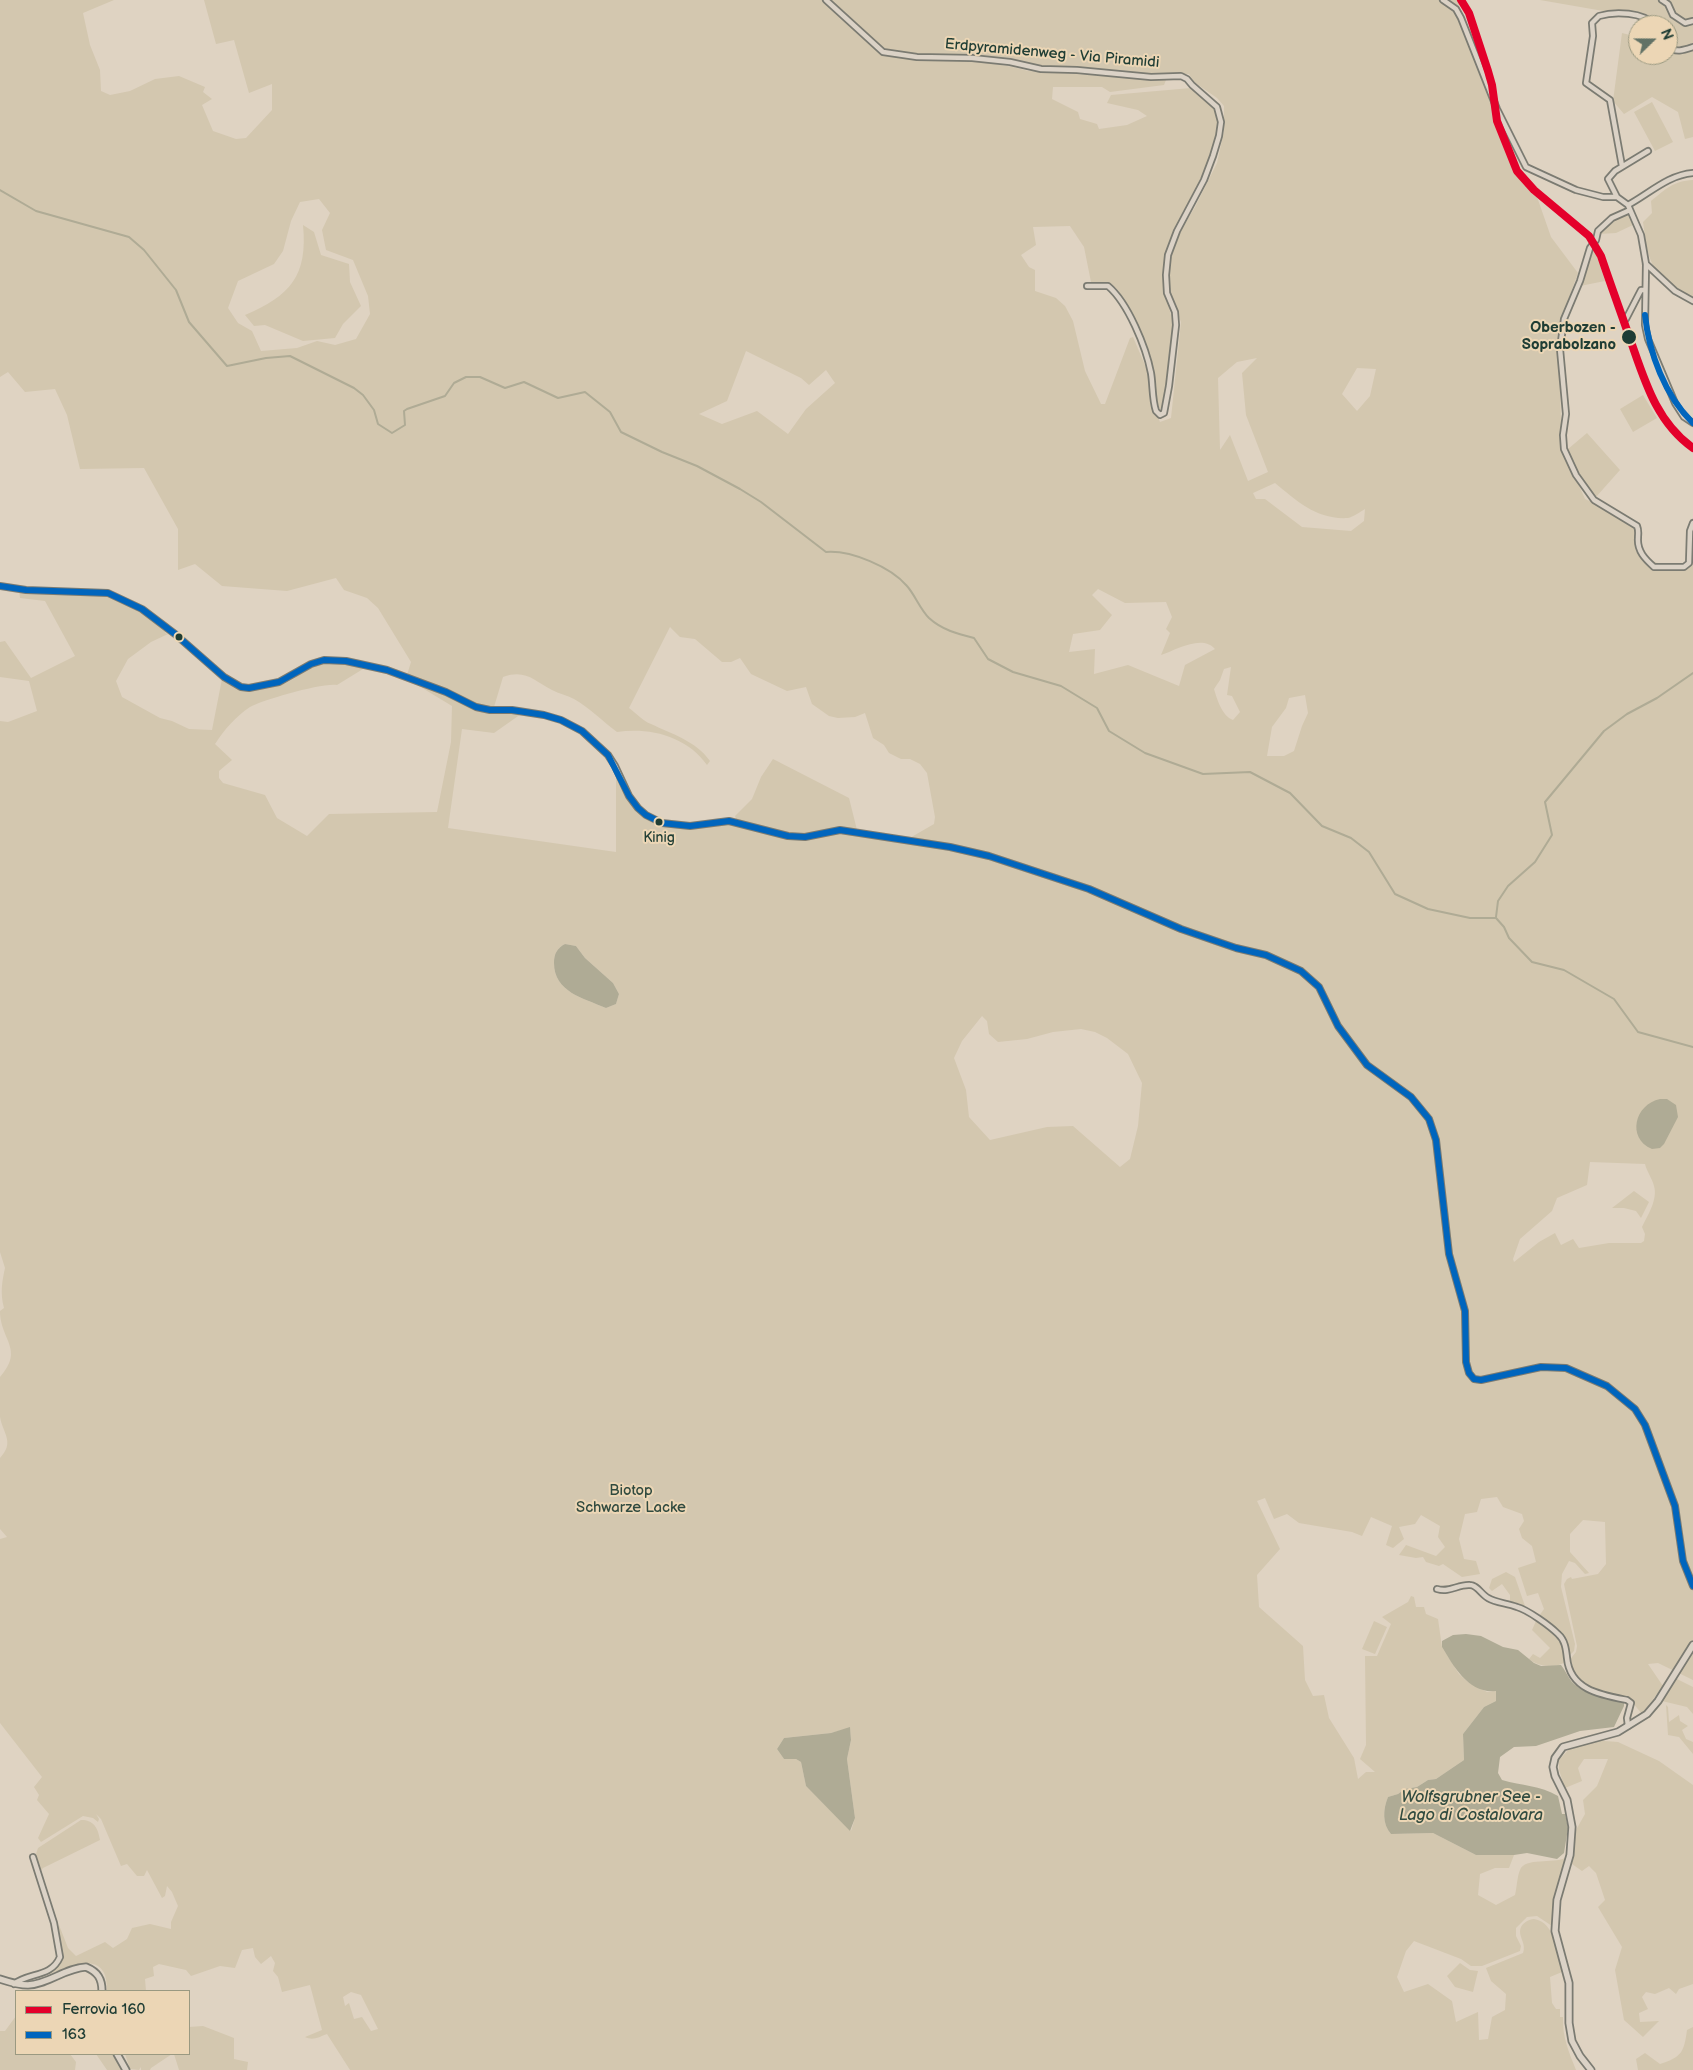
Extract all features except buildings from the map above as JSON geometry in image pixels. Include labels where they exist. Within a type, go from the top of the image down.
[{"type":"main road","points":[[1591,2070],[1580,2056],[1572,2041],[1569,2023],[1569,1984],[1555,1931],[1557,1900],[1570,1855],[1572,1827],[1566,1800],[1554,1770],[1556,1754],[1570,1743],[1604,1737],[1638,1721],[1652,1709],[1693,1645]]},
{"type":"main road","points":[[0,1979],[14,1984],[27,1985],[39,1983],[86,1967],[93,1970],[99,1976],[102,1990]]},
{"type":"main road","points":[[118,2055],[126,2070]]},
{"type":"street","name":"Erdpyramidenweg - Via Piramidi","points":[[826,0],[883,52],[917,57],[1010,62],[1041,69],[1077,70],[1151,77],[1181,76],[1187,79],[1218,109],[1219,136],[1213,156],[1204,180],[1177,230],[1168,255],[1167,293],[1175,312],[1176,324],[1164,413],[1160,414],[1156,411],[1146,356],[1131,317],[1118,295],[1108,286],[1087,286]]},
{"type":"street","points":[[1443,0],[1456,9],[1461,18],[1497,109],[1524,165],[1529,170],[1592,195],[1618,197]]},
{"type":"street","points":[[1662,0],[1668,4],[1674,16],[1684,23],[1693,21]]},
{"type":"street","points":[[1622,166],[1610,100],[1586,83],[1594,36],[1592,23],[1599,16],[1628,15]]},
{"type":"street","points":[[1678,51],[1693,47]]},
{"type":"street","points":[[1648,151],[1622,166],[1610,175],[1608,179],[1618,197],[1629,207],[1641,235],[1646,264],[1644,290],[1645,325],[1648,338],[1675,403],[1684,417],[1693,423]]},
{"type":"street","points":[[1693,173],[1680,174],[1664,181],[1652,192],[1612,218],[1598,231],[1564,319],[1560,350],[1566,414],[1563,435],[1564,449],[1576,475],[1594,500],[1637,526],[1639,530],[1638,546],[1654,568],[1684,567],[1689,563],[1690,531],[1693,523]]},
{"type":"street","points":[[1646,264],[1675,291],[1693,301]]},
{"type":"street","points":[[1626,319],[1641,290],[1644,290]]},
{"type":"street","points":[[0,586],[26,590],[108,593],[142,609],[175,634],[224,677],[241,687],[249,688],[279,682],[311,664],[324,660],[346,661],[388,670],[446,692],[476,707],[490,710],[520,711],[561,720],[582,731],[608,755],[629,796],[638,808],[646,815],[662,823],[690,826],[729,821],[788,836],[805,837],[840,830],[950,847],[989,856],[1089,889],[1181,929],[1236,948],[1266,955],[1301,971],[1319,987],[1338,1026],[1367,1065],[1411,1098],[1429,1119],[1436,1140],[1449,1254],[1464,1311],[1466,1362],[1469,1373],[1474,1379],[1481,1380],[1540,1367],[1566,1368],[1608,1386],[1635,1409],[1644,1425],[1675,1506],[1682,1561],[1693,1586]]},
{"type":"street","points":[[1437,1590],[1444,1592],[1468,1584],[1475,1585],[1489,1599],[1519,1607],[1538,1618],[1563,1639],[1568,1667],[1573,1678],[1586,1688],[1627,1700],[1630,1703],[1627,1718],[1628,1726]]},
{"type":"street","points":[[14,1984],[46,1972],[58,1962],[60,1957],[54,1923],[33,1857]]},
{"type":"shaded area","points":[[1465,3],[1474,21],[1497,98],[1463,5]]},
{"type":"shaded area","points":[[1493,106],[1518,167],[1527,181],[1583,226],[1598,245],[1624,316],[1621,317],[1598,254],[1591,241],[1524,185],[1514,172],[1494,118]]},
{"type":"green space","name":"Biotop Schwarze Lacke","points":[[0,0],[114,0],[83,13],[90,45],[100,70],[101,91],[110,95],[130,91],[155,79],[179,76],[205,87],[203,92],[212,99],[202,105],[213,131],[236,139],[246,138],[272,110],[272,84],[249,93],[234,40],[216,44],[204,0],[1458,0],[1460,3],[1458,7],[1493,106],[1494,118],[1514,172],[1524,185],[1536,194],[1551,237],[1578,273],[1559,325],[1562,447],[1585,499],[1637,523],[1640,547],[1649,559],[1671,565],[1693,559],[1693,1680],[1658,1663],[1648,1664],[1663,1686],[1642,1714],[1628,1697],[1602,1692],[1581,1683],[1573,1676],[1568,1662],[1576,1652],[1577,1646],[1564,1584],[1571,1577],[1572,1579],[1598,1574],[1606,1564],[1605,1522],[1583,1520],[1570,1534],[1570,1552],[1589,1573],[1585,1574],[1575,1563],[1569,1561],[1562,1574],[1561,1587],[1575,1644],[1574,1651],[1568,1657],[1565,1643],[1559,1633],[1539,1616],[1544,1609],[1538,1593],[1527,1596],[1518,1568],[1536,1562],[1532,1546],[1522,1538],[1519,1529],[1524,1521],[1522,1514],[1503,1507],[1497,1497],[1481,1499],[1477,1512],[1465,1514],[1459,1539],[1464,1559],[1476,1561],[1480,1574],[1462,1577],[1443,1564],[1439,1566],[1426,1562],[1423,1557],[1416,1558],[1399,1555],[1406,1545],[1436,1556],[1445,1547],[1438,1537],[1440,1526],[1421,1515],[1415,1524],[1399,1527],[1404,1539],[1393,1548],[1386,1545],[1392,1526],[1371,1517],[1362,1536],[1352,1532],[1299,1523],[1287,1514],[1274,1519],[1265,1498],[1257,1501],[1280,1549],[1257,1575],[1259,1607],[1303,1646],[1305,1680],[1313,1696],[1324,1695],[1329,1718],[1354,1758],[1358,1779],[1366,1772],[1375,1772],[1360,1759],[1366,1745],[1365,1656],[1377,1656],[1391,1624],[1382,1617],[1408,1602],[1411,1596],[1414,1597],[1416,1607],[1424,1607],[1426,1614],[1438,1619],[1442,1647],[1459,1674],[1468,1682],[1487,1692],[1496,1691],[1496,1701],[1484,1707],[1463,1734],[1464,1760],[1436,1779],[1428,1780],[1417,1787],[1405,1789],[1398,1794],[1388,1797],[1384,1811],[1386,1826],[1391,1834],[1433,1833],[1476,1855],[1514,1855],[1509,1868],[1495,1868],[1480,1874],[1478,1895],[1496,1905],[1515,1895],[1520,1870],[1527,1863],[1554,1861],[1565,1858],[1554,1897],[1552,1926],[1537,1916],[1527,1917],[1516,1928],[1516,1936],[1521,1946],[1520,1951],[1482,1966],[1471,1966],[1461,1959],[1414,1941],[1406,1951],[1397,1977],[1404,1992],[1428,1984],[1452,2001],[1456,2022],[1478,2012],[1479,2040],[1488,2039],[1492,2017],[1505,2010],[1506,1994],[1491,1981],[1486,1968],[1523,1953],[1524,1946],[1520,1933],[1521,1927],[1530,1920],[1541,1921],[1551,1933],[1557,1949],[1562,1972],[1550,1977],[1552,2003],[1556,2009],[1560,2009],[1560,2017],[1563,2017],[1565,2038],[1576,2070],[350,2070],[327,2034],[313,2039],[305,2037],[322,2030],[310,1985],[282,1992],[278,1977],[273,1971],[275,1963],[271,1956],[261,1964],[255,1957],[253,1948],[242,1950],[235,1968],[220,1966],[191,1976],[186,1970],[159,1964],[153,1967],[154,1976],[145,1979],[146,1990],[107,1990],[105,1975],[98,1966],[88,1963],[62,1969],[35,1979],[23,1981],[42,1976],[60,1963],[61,1958],[57,1939],[59,1925],[68,1948],[76,1956],[105,1942],[113,1948],[127,1939],[132,1928],[150,1924],[171,1929],[171,1922],[178,1906],[167,1886],[165,1896],[162,1898],[147,1870],[144,1876],[137,1876],[127,1864],[121,1866],[101,1819],[96,1814],[99,1819],[98,1822],[93,1818],[83,1816],[41,1842],[38,1838],[49,1814],[37,1800],[39,1795],[34,1787],[42,1777],[0,1723],[0,1539],[7,1537],[0,1529],[0,1458],[7,1447],[7,1438],[0,1417],[0,1377],[11,1359],[11,1351],[1,1321],[0,1311],[4,1308],[2,1288],[5,1268],[0,1252],[0,721],[8,722],[37,711],[29,681],[0,677],[0,642],[5,641],[31,678],[75,656],[45,601],[20,598],[19,590],[41,593],[86,592],[107,595],[131,605],[167,630],[165,633],[168,634],[151,642],[128,659],[116,681],[122,697],[160,718],[189,729],[212,730],[222,679],[237,687],[254,690],[271,688],[288,682],[310,668],[323,664],[340,664],[363,669],[337,685],[320,686],[293,692],[250,707],[231,724],[215,744],[232,760],[219,771],[219,778],[223,783],[265,795],[277,818],[307,836],[329,814],[437,812],[451,742],[452,706],[414,683],[447,694],[477,711],[492,714],[521,714],[494,733],[462,729],[448,828],[616,852],[616,773],[633,807],[659,825],[676,828],[727,823],[774,836],[805,839],[840,831],[950,848],[989,857],[1089,889],[1181,929],[1235,948],[1266,955],[1300,971],[1318,987],[1337,1026],[1367,1065],[1410,1098],[1428,1120],[1435,1141],[1448,1254],[1463,1311],[1464,1362],[1467,1374],[1473,1380],[1481,1382],[1512,1376],[1530,1370],[1560,1368],[1585,1377],[1607,1388],[1633,1410],[1643,1427],[1672,1506],[1677,1544],[1684,1541],[1679,1513],[1671,1486],[1646,1424],[1635,1407],[1619,1392],[1587,1374],[1555,1365],[1539,1366],[1481,1379],[1475,1378],[1470,1373],[1467,1362],[1466,1311],[1450,1254],[1437,1140],[1430,1118],[1412,1096],[1368,1064],[1339,1025],[1320,986],[1301,970],[1267,953],[1235,946],[1181,928],[1089,888],[988,855],[908,839],[934,824],[935,817],[927,773],[920,764],[910,759],[901,759],[889,753],[884,745],[873,738],[865,713],[855,717],[838,718],[829,716],[812,704],[806,687],[787,691],[751,674],[740,658],[731,662],[722,662],[695,639],[680,637],[670,627],[629,708],[648,723],[698,748],[710,761],[707,765],[699,755],[678,740],[642,731],[617,732],[580,703],[524,675],[518,674],[503,677],[494,707],[474,704],[448,689],[407,675],[411,662],[378,608],[367,598],[344,590],[336,578],[287,591],[222,586],[195,564],[178,570],[178,529],[144,468],[80,469],[67,415],[55,389],[25,392],[8,372],[0,377]],"holes":[[[883,48],[915,55],[970,56],[1010,60],[1029,65],[1080,67],[1151,74],[1189,74],[1194,82],[1217,98],[1224,106],[1224,131],[1217,163],[1195,207],[1178,235],[1171,254],[1168,275],[1169,293],[1181,322],[1171,418],[1160,422],[1153,413],[1148,372],[1133,337],[1130,338],[1105,404],[1101,404],[1085,371],[1073,321],[1065,306],[1056,298],[1035,291],[1035,270],[1029,267],[1021,255],[1036,245],[1033,227],[1070,226],[1084,247],[1091,282],[1109,283],[1118,290],[1136,321],[1152,363],[1157,406],[1161,409],[1163,408],[1168,385],[1173,324],[1166,293],[1164,273],[1166,254],[1175,230],[1208,166],[1218,129],[1216,108],[1191,88],[1111,95],[1107,103],[1138,110],[1147,116],[1127,125],[1099,129],[1097,124],[1080,119],[1078,112],[1052,99],[1053,87],[1102,87],[1110,92],[1164,85],[1166,80],[1028,71],[992,64],[881,53]],[[319,199],[330,213],[322,230],[326,250],[353,260],[368,296],[370,314],[356,339],[335,345],[317,341],[297,348],[261,351],[252,331],[238,323],[228,308],[238,281],[274,264],[283,251],[291,221],[300,202]],[[746,351],[801,378],[809,385],[826,370],[835,383],[806,409],[788,434],[757,411],[722,424],[699,414],[727,401]],[[1257,358],[1242,373],[1246,415],[1268,472],[1248,481],[1230,435],[1220,450],[1218,378],[1237,362]],[[1357,368],[1376,369],[1370,396],[1357,411],[1342,394]],[[1275,483],[1308,508],[1327,516],[1348,518],[1365,509],[1364,521],[1351,531],[1302,527],[1265,499],[1256,499],[1253,493]],[[1098,589],[1125,603],[1166,602],[1172,617],[1166,629],[1170,633],[1161,655],[1196,643],[1210,645],[1215,649],[1185,665],[1179,686],[1128,665],[1094,674],[1095,649],[1069,652],[1073,634],[1100,630],[1112,615],[1092,595]],[[1231,667],[1227,695],[1232,696],[1240,712],[1233,720],[1226,715],[1218,702],[1214,689],[1224,669]],[[1305,695],[1308,713],[1294,751],[1284,756],[1267,756],[1272,727],[1286,708],[1289,698]],[[565,944],[576,946],[585,958],[613,983],[619,994],[616,1004],[606,1008],[579,997],[564,987],[555,973],[554,963],[555,954]],[[982,1016],[987,1021],[989,1034],[998,1042],[1027,1039],[1053,1032],[1081,1029],[1095,1032],[1107,1038],[1128,1054],[1142,1083],[1138,1126],[1130,1159],[1120,1167],[1073,1126],[1047,1127],[990,1140],[969,1117],[966,1090],[954,1058],[962,1041]],[[1590,1162],[1645,1164],[1655,1191],[1654,1202],[1642,1227],[1645,1234],[1644,1241],[1641,1243],[1609,1243],[1579,1248],[1573,1239],[1561,1245],[1555,1233],[1539,1242],[1514,1262],[1513,1259],[1520,1239],[1552,1211],[1557,1198],[1587,1185]],[[850,1728],[851,1740],[847,1759],[855,1818],[851,1831],[806,1786],[801,1762],[796,1759],[784,1759],[777,1749],[784,1738],[831,1733]],[[351,1992],[361,1995],[378,2029],[371,2031],[362,2017],[354,2019],[349,2003],[345,2006],[343,1997]]]},
{"type":"green space","points":[[1540,0],[1693,0],[1693,137],[1685,139],[1678,112],[1652,97],[1624,114],[1613,101],[1622,33],[1628,34],[1628,65],[1678,65],[1678,15],[1628,15]]},
{"type":"green space","points":[[1652,102],[1673,142],[1655,151],[1634,112]]},
{"type":"green space","points":[[1693,180],[1693,297],[1669,282],[1654,267],[1648,252],[1643,222],[1652,213],[1651,201],[1675,184]]},
{"type":"green space","points":[[1629,211],[1635,224],[1616,233],[1599,234],[1612,219]]},
{"type":"green space","points":[[303,225],[314,232],[321,255],[349,264],[350,282],[361,306],[343,324],[335,338],[303,341],[265,325],[254,326],[245,315],[274,300],[293,282],[299,271],[302,258],[304,243]]},
{"type":"green space","points":[[1594,247],[1605,281],[1580,286]]},
{"type":"green space","points":[[1643,395],[1657,418],[1633,432],[1620,409]]},
{"type":"green space","points":[[1587,433],[1620,470],[1596,497],[1582,482],[1568,449]]},
{"type":"green space","points":[[773,759],[849,798],[857,830],[830,828],[805,836],[788,834],[737,821],[735,816],[752,799],[761,777]]},
{"type":"green space","points":[[1634,1191],[1649,1202],[1641,1218],[1636,1211],[1612,1208]]},
{"type":"green space","points":[[1506,1572],[1515,1577],[1526,1609],[1510,1601],[1510,1595],[1502,1584],[1492,1591],[1489,1588],[1492,1579]]},
{"type":"green space","points":[[1374,1621],[1387,1627],[1375,1654],[1362,1649]]},
{"type":"green space","points":[[1536,1621],[1560,1641],[1565,1662],[1562,1664],[1547,1666],[1537,1664],[1529,1659],[1533,1654],[1540,1658],[1550,1648],[1532,1630]]},
{"type":"green space","points":[[1675,1678],[1693,1687],[1693,1714],[1687,1707],[1662,1701]]},
{"type":"green space","points":[[1666,1705],[1668,1707],[1669,1722],[1679,1715],[1680,1721],[1688,1726],[1682,1730],[1686,1739],[1693,1742],[1693,1754],[1679,1737],[1668,1735]]},
{"type":"green space","points":[[1591,1740],[1618,1742],[1659,1761],[1693,1785],[1693,1984],[1679,1989],[1676,1994],[1669,1988],[1655,1994],[1646,1992],[1642,1997],[1648,2009],[1639,2013],[1640,2022],[1659,2021],[1643,2037],[1624,2020],[1615,1970],[1622,1947],[1598,1907],[1605,1900],[1596,1873],[1589,1866],[1582,1871],[1572,1864],[1576,1830],[1585,1814],[1583,1800],[1597,1786],[1608,1759],[1584,1759],[1578,1768],[1582,1781],[1565,1788],[1559,1770],[1559,1760],[1574,1744]]},
{"type":"green space","points":[[81,1820],[89,1821],[95,1826],[100,1840],[43,1868],[40,1872],[35,1857],[38,1848]]},
{"type":"green space","points":[[1460,1963],[1470,1970],[1478,1971],[1473,1992],[1455,1987],[1447,1976]]},
{"type":"green space","points":[[15,2017],[15,2055],[71,2055],[76,2062],[75,2070],[0,2070],[0,2031],[5,2031]]},
{"type":"green space","points":[[203,2026],[234,2038],[234,2059],[248,2062],[247,2070],[179,2070],[174,2055],[190,2055],[190,2027]]},
{"type":"green space","points":[[1693,2027],[1693,2070],[1638,2070],[1636,2059],[1645,2053],[1660,2064],[1673,2059],[1681,2053],[1685,2044],[1687,2030]]},
{"type":"green space","points":[[97,2055],[114,2055],[122,2070],[107,2070]]},
{"type":"green space","points":[[125,2055],[170,2055],[150,2070],[141,2070],[141,2067],[139,2070],[130,2069]]},
{"type":"water","points":[[565,944],[576,946],[585,958],[613,983],[619,994],[616,1004],[606,1008],[571,993],[564,987],[555,973],[554,963],[556,952]]},
{"type":"water","points":[[1667,1099],[1676,1105],[1678,1117],[1664,1144],[1660,1148],[1652,1149],[1644,1144],[1639,1137],[1637,1122],[1645,1107],[1651,1102]]},
{"type":"water","name":"Wolfsgrubner See - Lago di Costalovara","points":[[1453,1635],[1481,1636],[1503,1647],[1518,1650],[1534,1663],[1541,1666],[1561,1665],[1572,1682],[1583,1690],[1624,1702],[1614,1727],[1580,1731],[1536,1746],[1514,1747],[1500,1757],[1498,1773],[1502,1780],[1538,1788],[1558,1796],[1562,1814],[1565,1814],[1568,1828],[1564,1853],[1557,1859],[1527,1853],[1476,1855],[1433,1833],[1391,1834],[1386,1826],[1384,1811],[1388,1797],[1398,1794],[1405,1789],[1417,1787],[1428,1780],[1436,1779],[1464,1760],[1463,1734],[1484,1707],[1496,1701],[1496,1691],[1486,1691],[1478,1688],[1463,1678],[1442,1647],[1442,1641]]},
{"type":"water","points":[[850,1727],[851,1740],[847,1759],[855,1818],[850,1831],[806,1786],[801,1762],[796,1759],[784,1759],[777,1749],[784,1738],[831,1733]]},
{"type":"waterway","points":[[0,190],[36,211],[129,237],[144,250],[176,290],[189,322],[227,366],[266,358],[290,356],[354,388],[363,395],[374,410],[378,424],[392,433],[405,425],[404,411],[445,396],[454,383],[466,377],[480,377],[505,388],[524,382],[558,398],[585,392],[610,412],[621,432],[662,452],[697,466],[740,489],[761,502],[826,552],[836,552],[858,557],[891,572],[907,586],[929,618],[939,626],[974,638],[988,659],[1013,672],[1061,686],[1097,708],[1109,731],[1145,753],[1203,774],[1250,772],[1290,793],[1322,826],[1351,838],[1369,852],[1395,894],[1428,909],[1470,918],[1496,918],[1504,927],[1509,938],[1532,962],[1564,970],[1614,999],[1638,1032],[1693,1047]]},
{"type":"waterway","points":[[1496,917],[1498,901],[1508,886],[1535,862],[1552,835],[1545,802],[1604,731],[1627,714],[1657,698],[1693,673]]},
{"type":"rail line","name":"160","points":[[1461,0],[1469,13],[1488,71],[1497,121],[1517,171],[1534,190],[1589,236],[1601,256],[1652,398],[1669,425],[1693,448]]},
{"type":"transit line","name":"163","points":[[1645,315],[1650,344],[1660,373],[1674,400],[1693,423]]},
{"type":"transit line","name":"163","points":[[0,586],[26,590],[108,593],[142,609],[175,634],[224,677],[241,687],[249,688],[279,682],[311,664],[324,660],[346,661],[387,670],[446,692],[476,707],[490,710],[512,710],[561,720],[582,731],[608,755],[629,796],[638,808],[646,815],[662,823],[690,826],[729,821],[788,836],[805,837],[840,830],[950,847],[989,856],[1089,889],[1181,929],[1236,948],[1266,955],[1301,971],[1319,987],[1338,1026],[1367,1065],[1411,1097],[1429,1119],[1436,1140],[1449,1254],[1465,1311],[1466,1362],[1469,1373],[1474,1379],[1481,1380],[1541,1367],[1566,1368],[1607,1386],[1635,1409],[1645,1425],[1675,1506],[1683,1561],[1693,1586]]},
{"type":"place","name":"Oberbozen - Soprabolzano","points":[[1629,337]]},
{"type":"place","name":"Kinig","points":[[659,822]]}]
